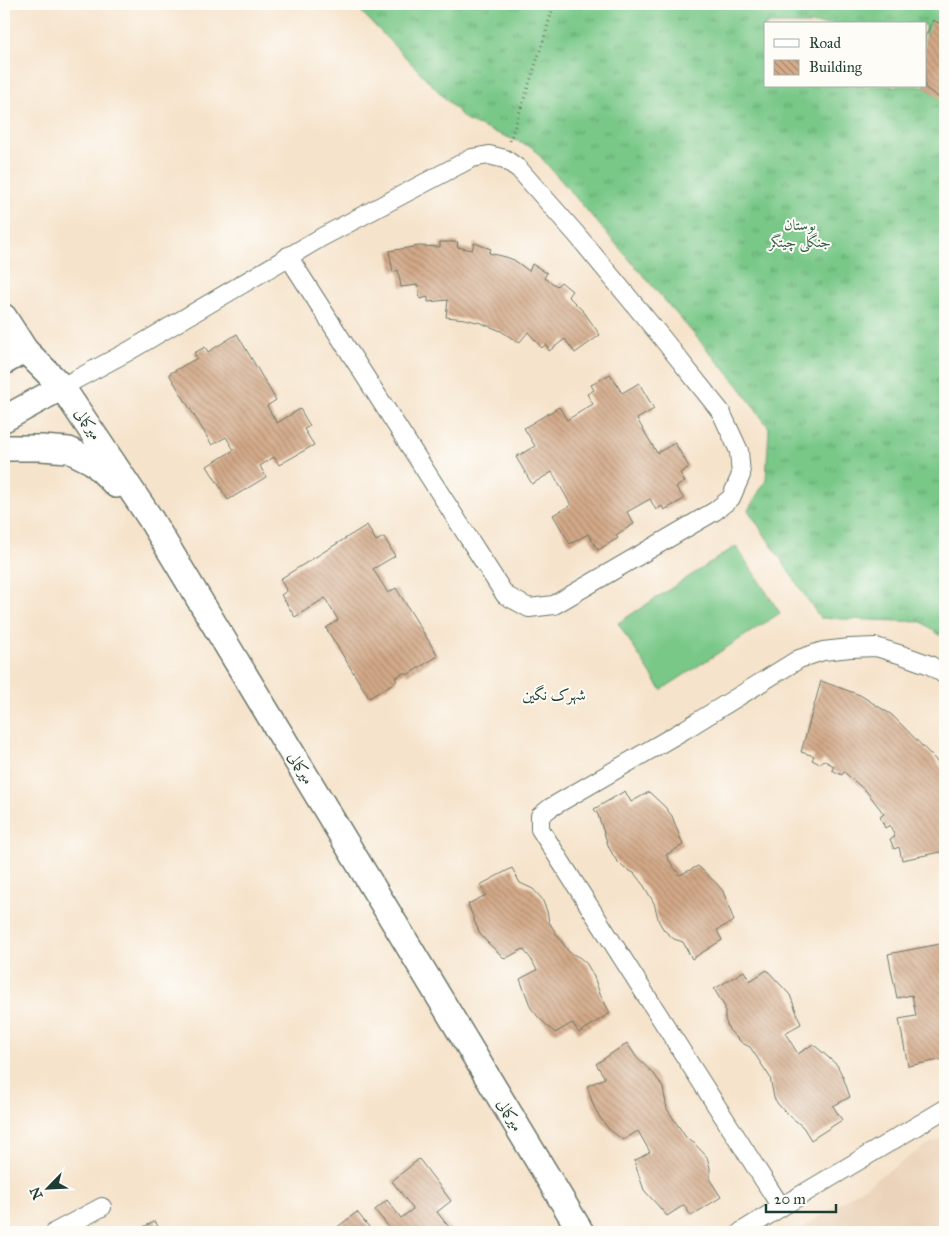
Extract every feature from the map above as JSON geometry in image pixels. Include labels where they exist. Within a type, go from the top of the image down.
[{"type":"street","points":[[4,419],[130,351],[288,256],[322,236],[472,158],[490,155],[504,159],[519,169],[577,235],[721,412],[739,451],[741,475],[731,498],[715,510],[554,605],[528,608],[505,595],[288,256]]},
{"type":"street","name":"میرکمالی","points":[[4,317],[25,350],[62,387],[150,518],[577,1231]]},
{"type":"street","points":[[4,362],[25,350]]},
{"type":"street","points":[[4,448],[69,450],[93,462],[150,518]]},
{"type":"street","points":[[781,1207],[540,828],[540,816],[550,808],[684,730],[799,659],[823,651],[876,647],[930,665],[945,676]]},
{"type":"street","points":[[741,1232],[945,1109]]},
{"type":"street","points":[[55,1232],[102,1207]]},
{"type":"path","points":[[504,159],[554,4]]},
{"type":"shaded area","points":[[945,1138],[945,1232],[797,1232],[930,1143]]},
{"type":"green space","name":"بوستان جنگلی چیتگر","points":[[354,4],[945,4],[945,639],[922,622],[820,618],[748,510],[766,480],[769,428],[738,385],[532,147],[467,121]]},
{"type":"green space","points":[[736,546],[780,613],[661,690],[618,623]]},
{"type":"building","points":[[933,20],[945,26],[945,102],[926,88],[926,35]]},
{"type":"building","points":[[440,242],[458,242],[457,247],[472,250],[474,243],[491,249],[489,253],[514,260],[529,271],[532,264],[547,273],[544,278],[557,286],[561,282],[572,291],[568,296],[584,312],[600,335],[575,353],[565,339],[549,351],[546,344],[542,348],[528,332],[519,343],[501,331],[481,323],[446,317],[448,300],[428,302],[428,297],[420,299],[418,285],[401,287],[398,270],[393,272],[389,251],[419,246],[440,247]]},
{"type":"building","points":[[237,334],[276,400],[267,406],[277,423],[300,409],[310,426],[304,429],[314,445],[279,465],[274,457],[260,466],[266,477],[228,500],[207,466],[234,450],[226,437],[212,445],[169,374],[197,358],[194,353],[205,347],[208,352]]},
{"type":"building","points":[[610,374],[622,393],[639,383],[654,409],[637,419],[657,453],[675,443],[689,467],[680,473],[685,482],[676,487],[684,499],[664,510],[662,506],[656,510],[650,499],[627,512],[634,524],[616,535],[618,538],[598,550],[588,534],[570,544],[553,515],[571,505],[552,472],[532,484],[516,457],[535,446],[524,428],[559,407],[567,420],[593,404],[587,394],[594,390],[591,385]]},
{"type":"building","points":[[367,525],[376,541],[384,537],[395,556],[373,569],[388,593],[396,588],[438,656],[407,675],[405,672],[395,678],[397,681],[369,698],[326,628],[338,620],[325,598],[295,617],[281,595],[287,591],[280,579]]},
{"type":"building","points":[[821,681],[860,695],[892,715],[934,758],[945,773],[945,851],[902,860],[899,847],[894,849],[890,839],[895,837],[890,825],[885,828],[880,817],[884,814],[867,792],[844,772],[842,775],[832,770],[834,766],[823,760],[820,764],[812,760],[814,756],[801,752]]},
{"type":"building","points":[[625,791],[631,802],[649,792],[672,816],[683,845],[666,855],[680,875],[698,866],[723,891],[734,921],[717,930],[722,940],[692,959],[683,942],[674,939],[664,930],[659,922],[654,903],[644,886],[634,873],[624,868],[616,860],[609,848],[598,815],[594,809]]},
{"type":"building","points":[[512,868],[520,883],[533,889],[542,899],[549,922],[569,952],[587,964],[610,1013],[579,1033],[572,1023],[555,1033],[539,1018],[531,1008],[520,979],[537,970],[531,959],[523,949],[505,959],[480,934],[477,927],[468,904],[486,895],[480,885]]},
{"type":"building","points":[[945,943],[945,1059],[908,1066],[899,1019],[916,1016],[912,995],[897,998],[888,954]]},
{"type":"building","points":[[767,970],[790,995],[801,1024],[785,1033],[798,1054],[813,1044],[837,1065],[850,1097],[833,1106],[842,1120],[811,1140],[803,1127],[784,1111],[774,1098],[770,1077],[750,1047],[742,1043],[729,1030],[725,1019],[725,1007],[714,989],[744,971],[750,981]]},
{"type":"building","points":[[627,1043],[637,1058],[659,1081],[663,1088],[667,1109],[687,1139],[694,1143],[707,1157],[710,1168],[710,1180],[721,1197],[691,1216],[684,1205],[667,1216],[644,1190],[634,1161],[650,1152],[638,1131],[623,1140],[609,1129],[594,1107],[587,1086],[605,1078],[596,1064]]},
{"type":"building","points":[[419,1159],[451,1201],[437,1212],[453,1232],[389,1232],[391,1230],[375,1210],[387,1200],[401,1218],[413,1209],[392,1181]]},
{"type":"building","points":[[357,1212],[373,1232],[331,1232]]},
{"type":"building","points":[[155,1221],[161,1232],[134,1232]]},
{"type":"district","name":"شهرک نگین","points":[[554,694]]}]
